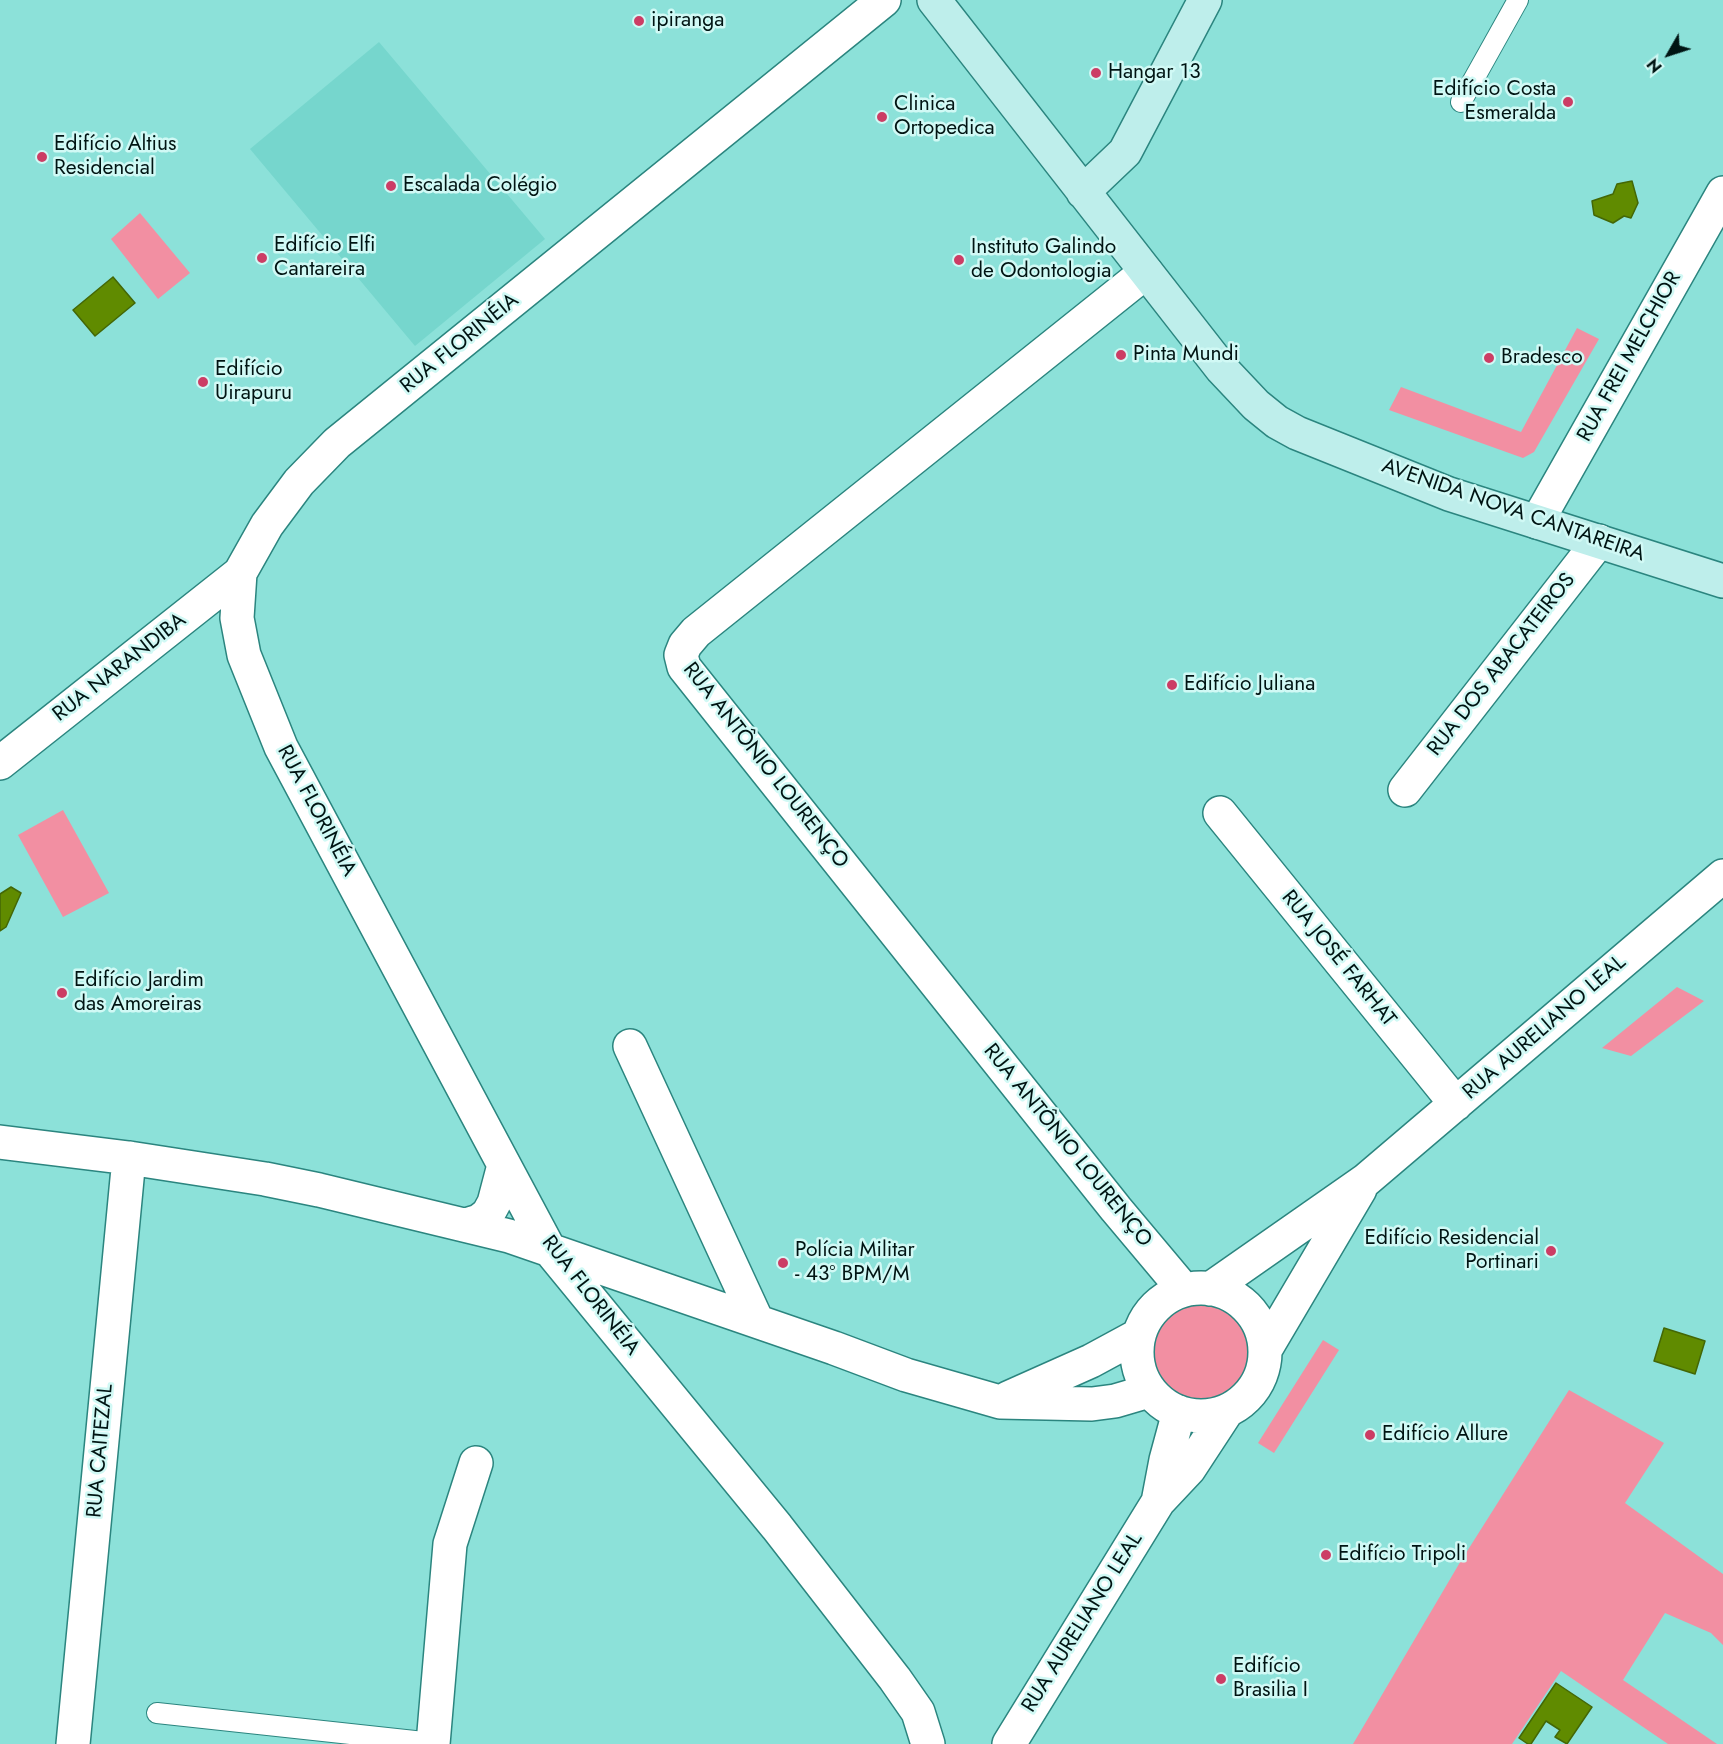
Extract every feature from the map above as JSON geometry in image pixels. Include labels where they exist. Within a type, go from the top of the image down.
[{"type":"main road","name":"AVENIDA NOVA CANTAREIRA","points":[[934,0],[1222,369],[1256,405],[1277,422],[1297,433],[1449,494],[1723,582]]},
{"type":"main road","points":[[1083,192],[1125,152],[1205,0]]},
{"type":"street","name":"RUA FLORINÉIA","points":[[884,0],[338,442],[299,482],[267,525],[240,573],[237,618],[244,655],[280,747],[549,1249],[777,1527],[895,1679],[918,1712],[928,1744]]},
{"type":"street","name":"RUA FREI MELCHIOR","points":[[1537,522],[1723,193]]},
{"type":"street","name":"RUA ANTÔNIO LOURENÇO","points":[[1146,272],[696,632],[685,645],[681,655],[684,667],[1116,1209],[1197,1289]]},
{"type":"street","name":"RUA DOS ABACATEIROS","points":[[1406,789],[1599,541]]},
{"type":"street","name":"RUA NARANDIBA","points":[[0,764],[240,573]]},
{"type":"street","name":"RUA JOSÉ FARHAT","points":[[1220,813],[1456,1104]]},
{"type":"street","name":"RUA AURELIANO LEAL","points":[[1197,1289],[1231,1296],[1249,1310],[1260,1328],[1265,1350],[1263,1368],[1256,1386],[1243,1401],[1227,1411],[1211,1416],[1195,1416],[1162,1404],[1149,1391],[1142,1378],[1138,1364],[1139,1335],[1149,1315],[1164,1299],[1197,1289],[1366,1180],[1723,876]]},
{"type":"street","points":[[630,1046],[757,1321]]},
{"type":"street","points":[[0,1142],[129,1158],[319,1190],[509,1236],[757,1321],[906,1376],[1000,1402],[1092,1404],[1115,1401],[1149,1391]]},
{"type":"street","name":"RUA CAITEZAL","points":[[73,1744],[129,1158]]},
{"type":"street","points":[[466,1225],[479,1221],[488,1214],[494,1203],[504,1165]]},
{"type":"street","name":"RUA AURELIANO LEAL","points":[[1265,1350],[1366,1180]]},
{"type":"street","points":[[629,1347],[623,1315],[628,1303],[647,1283]]},
{"type":"street","points":[[1000,1402],[1091,1361],[1139,1335]]},
{"type":"street","name":"RUA AURELIANO LEAL","points":[[1009,1744],[1158,1502],[1189,1469],[1227,1411]]},
{"type":"street","name":"RUA AURELIANO LEAL","points":[[1158,1502],[1179,1412]]},
{"type":"street","points":[[440,1744],[450,1544],[476,1463]]},
{"type":"lane","points":[[1461,102],[1518,0]]},
{"type":"lane","points":[[157,1713],[440,1744]]},
{"type":"shaded area","name":"Escalada Colégio","points":[[379,42],[545,239],[415,346],[250,149]]},
{"type":"shaded area","points":[[1632,181],[1638,203],[1631,218],[1624,216],[1613,223],[1594,215],[1592,201],[1613,194],[1617,184]]},
{"type":"shaded area","points":[[140,213],[190,273],[158,299],[111,239]]},
{"type":"shaded area","points":[[113,277],[135,303],[95,336],[73,310]]},
{"type":"shaded area","points":[[1577,328],[1599,339],[1534,452],[1523,458],[1389,410],[1401,387],[1521,432]]},
{"type":"shaded area","points":[[63,810],[109,893],[63,917],[18,835]]},
{"type":"shaded area","points":[[11,887],[21,893],[6,927],[0,931],[0,894]]},
{"type":"shaded area","points":[[1677,987],[1704,1001],[1631,1056],[1602,1048]]},
{"type":"shaded area","points":[[1201,1301],[1229,1309],[1243,1323],[1251,1351],[1243,1379],[1229,1393],[1201,1401],[1173,1393],[1159,1379],[1151,1351],[1159,1323],[1173,1309]]},
{"type":"shaded area","points":[[1664,1328],[1705,1341],[1695,1374],[1654,1361]]},
{"type":"shaded area","points":[[1323,1340],[1339,1350],[1274,1453],[1258,1443]]},
{"type":"shaded area","points":[[1569,1390],[1664,1443],[1625,1503],[1723,1574],[1723,1645],[1711,1633],[1665,1613],[1623,1680],[1717,1744],[1668,1744],[1561,1671],[1512,1744],[1353,1744],[1459,1564]]},
{"type":"shaded area","points":[[1556,1683],[1592,1707],[1567,1744],[1555,1737],[1560,1730],[1546,1721],[1531,1744],[1528,1744],[1519,1738]]},
{"type":"place","name":"ipiranga","points":[[639,21]]},
{"type":"place","name":"Hangar 13","points":[[1096,73]]},
{"type":"place","name":"Edifício Costa Esmeralda","points":[[1568,102]]},
{"type":"place","name":"Clinica Ortopedica","points":[[882,117]]},
{"type":"place","name":"Edifício Altius Residencial","points":[[42,157]]},
{"type":"place","name":"Escalada Colégio","points":[[391,186]]},
{"type":"place","name":"Edifício Elfi Cantareira","points":[[262,258]]},
{"type":"place","name":"Instituto Galindo de Odontologia","points":[[959,260]]},
{"type":"place","name":"Pinta Mundi","points":[[1121,355]]},
{"type":"place","name":"Bradesco","points":[[1489,358]]},
{"type":"place","name":"Edifício Uirapuru","points":[[203,382]]},
{"type":"place","name":"Edifício Juliana","points":[[1172,685]]},
{"type":"place","name":"Edifício Jardim das Amoreiras","points":[[62,993]]},
{"type":"place","name":"Edifício Residencial Portinari","points":[[1551,1251]]},
{"type":"place","name":"Polícia Militar - 43º BPM/M","points":[[783,1263]]},
{"type":"place","name":"Edifício Allure","points":[[1370,1435]]},
{"type":"place","name":"Edifício Tripoli","points":[[1326,1555]]},
{"type":"place","name":"Edifício Brasilia I","points":[[1221,1679]]}]
